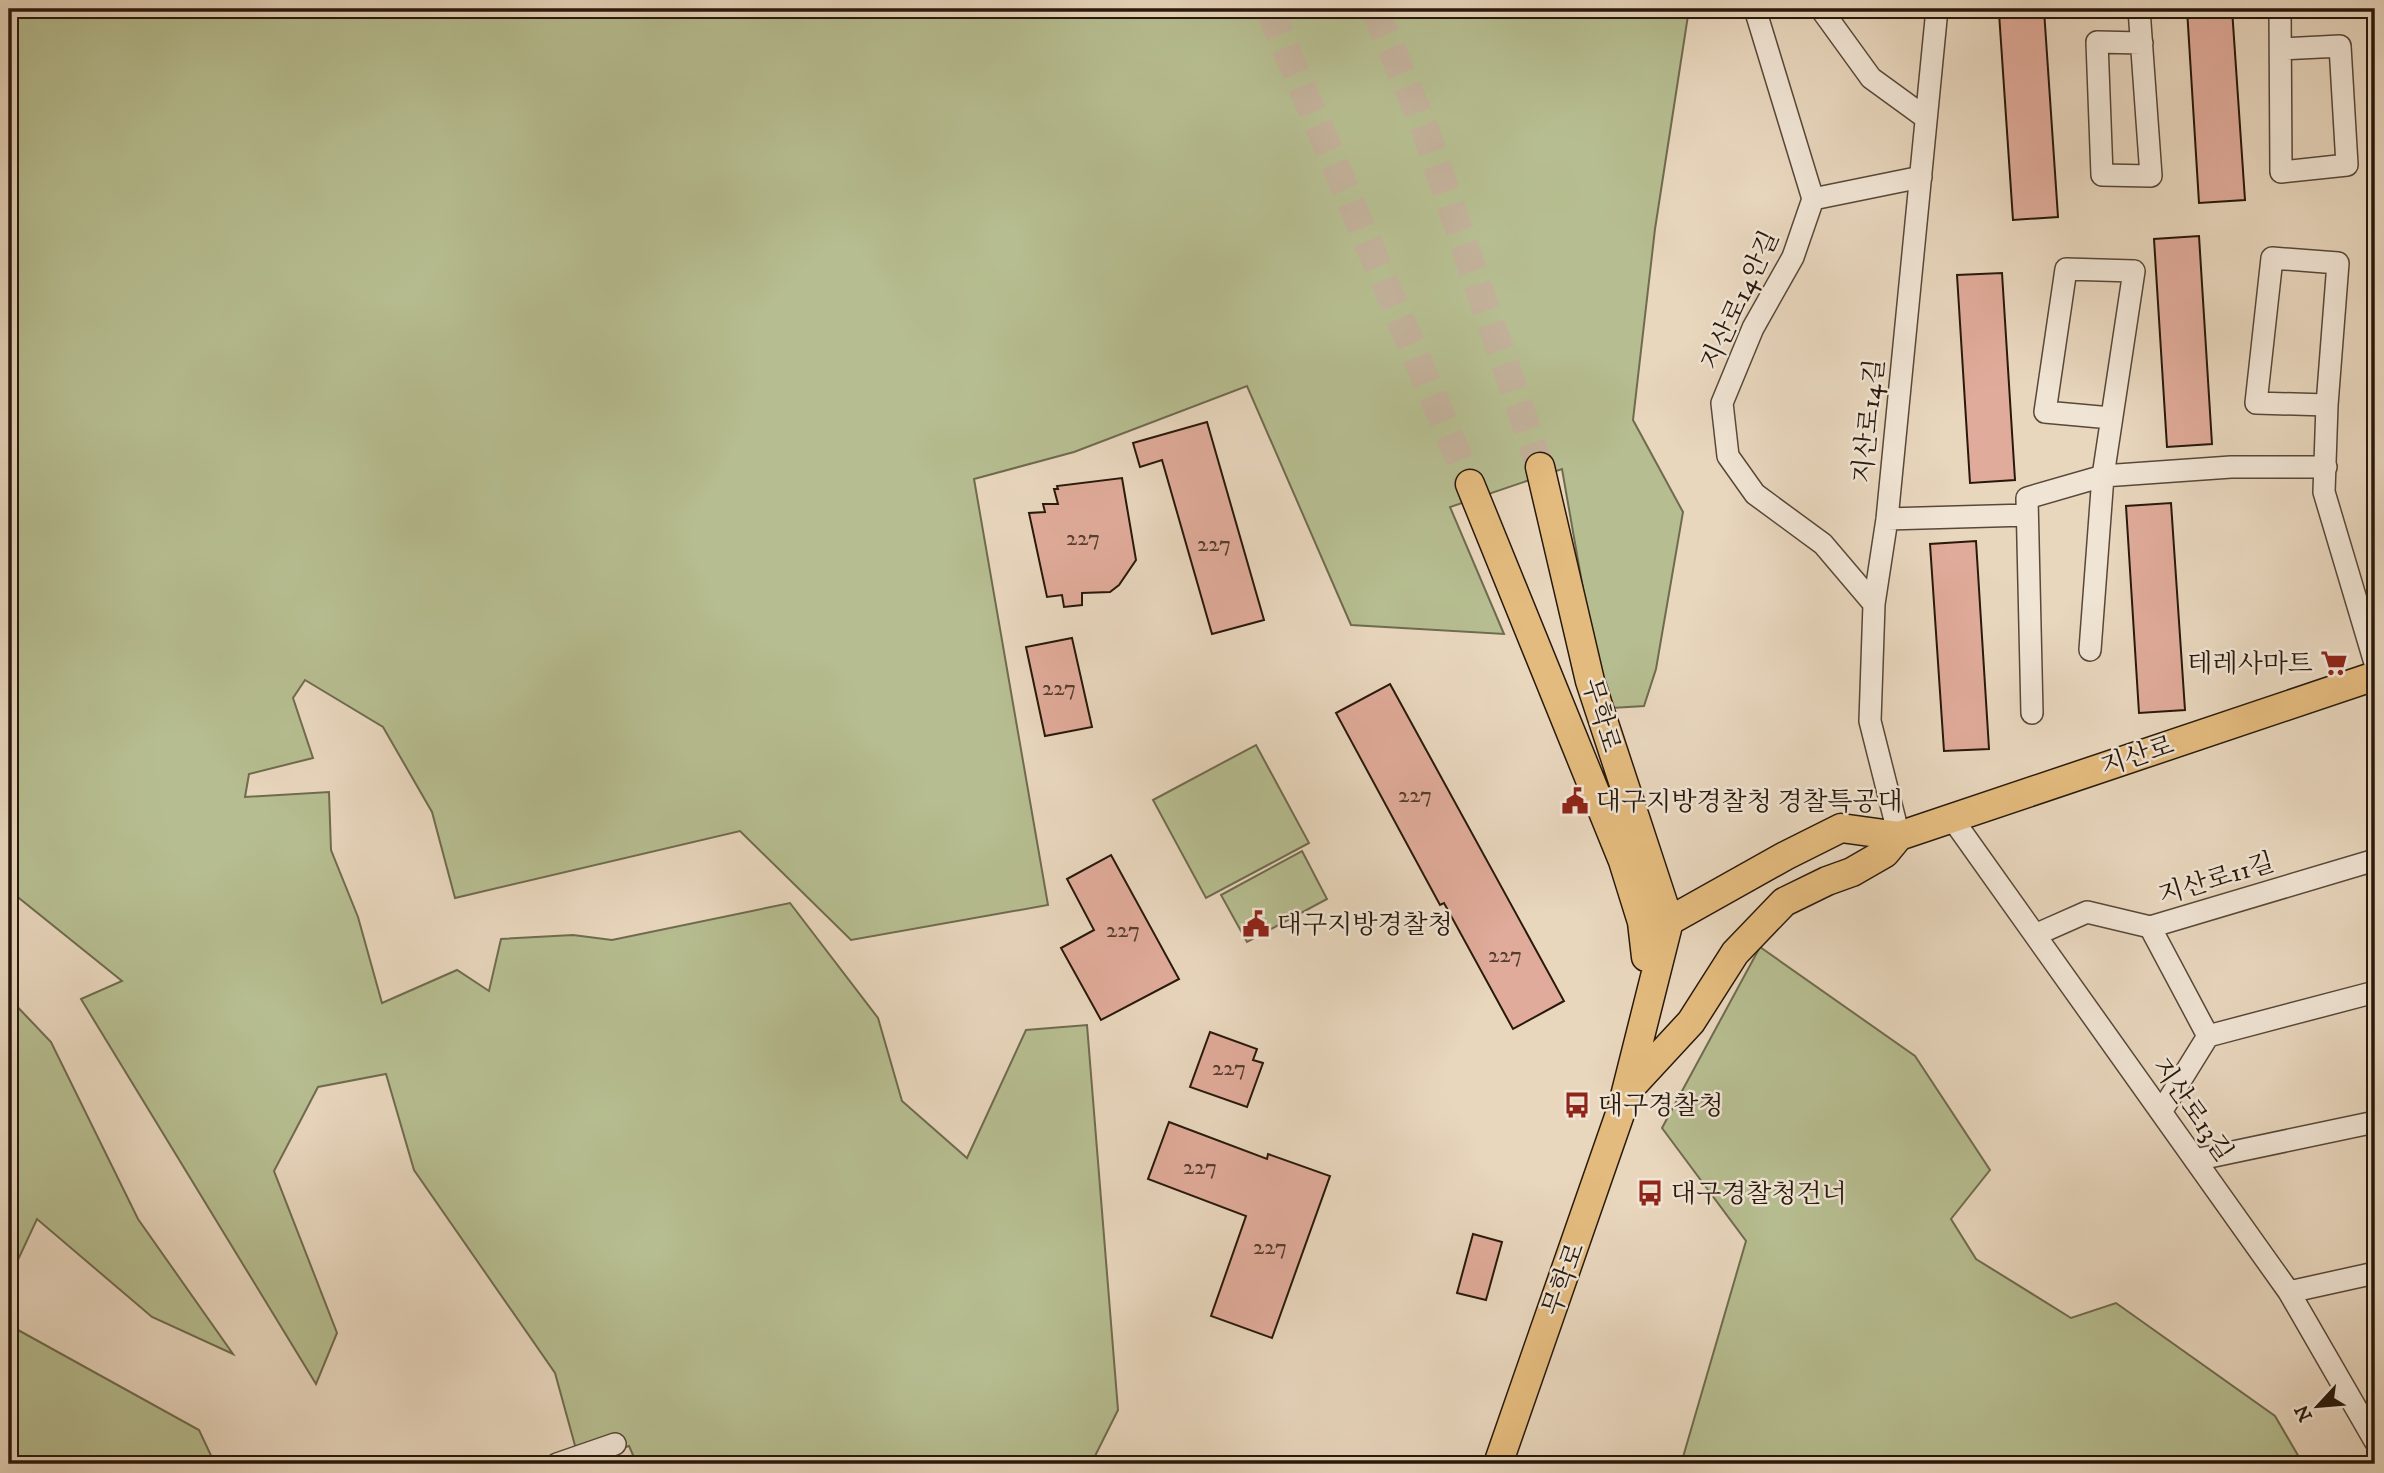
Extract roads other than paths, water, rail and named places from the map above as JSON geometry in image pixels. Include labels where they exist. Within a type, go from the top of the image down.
[{"type":"main road","name":"무학로","points":[[1498,1464],[1626,1092],[1669,921],[1590,681],[1540,467]]},
{"type":"main road","name":"무학로","points":[[1470,484],[1623,861],[1643,922],[1650,998]]},
{"type":"main road","name":"지산로","points":[[1645,946],[1669,921],[1841,828],[1899,835],[2375,676]]},
{"type":"main road","name":"지산로","points":[[1691,1022],[1735,953],[1784,902],[1827,881],[1852,873],[1885,853],[1899,835]]},
{"type":"main road","name":"무학로","points":[[1626,1092],[1691,1022]]},
{"type":"street","points":[[1755,9],[1813,199],[1920,177]]},
{"type":"street","points":[[1821,9],[1871,78],[1926,118]]},
{"type":"street","name":"지산로14길","points":[[1899,835],[1870,721],[1874,604],[1887,519],[1937,9]]},
{"type":"street","points":[[2139,9],[2142,43],[2151,176],[2102,175],[2098,41],[2142,43]]},
{"type":"street","points":[[2280,9],[2281,172],[2347,166],[2340,46],[2281,49]]},
{"type":"street","name":"지산로14안길","points":[[1813,199],[1793,257],[1753,328],[1722,403],[1727,456],[1755,494],[1823,544],[1874,604]]},
{"type":"street","points":[[2327,405],[2256,403],[2272,258],[2338,263],[2327,405],[2324,492],[2375,663]]},
{"type":"street","points":[[2090,650],[2103,475],[2134,271],[2066,269],[2045,412],[2111,418]]},
{"type":"street","points":[[2032,713],[2026,498],[2103,475],[2231,467],[2326,467]]},
{"type":"street","points":[[1887,519],[2027,515]]},
{"type":"street","name":"지산로13길","points":[[1951,817],[2289,1292],[2375,1441]]},
{"type":"street","name":"지산로11길","points":[[2035,935],[2087,912],[2150,927],[2375,860]]},
{"type":"street","points":[[2150,927],[2208,1036]]},
{"type":"street","points":[[2161,1112],[2208,1036],[2375,992]]},
{"type":"street","points":[[2195,1160],[2375,1122]]},
{"type":"street","points":[[2289,1292],[2375,1273]]},
{"type":"street","points":[[557,1464],[615,1444]]},
{"type":"tunnel","points":[[1269,9],[1470,484]]},
{"type":"tunnel","points":[[1375,9],[1425,130],[1540,467]]},
{"type":"place","name":"테레사마트","points":[[2334,663]]},
{"type":"place","name":"대구지방경찰청 경찰특공대","points":[[1575,801]]},
{"type":"place","name":"대구지방경찰청","points":[[1256,924]]},
{"type":"place","name":"대구경찰청","points":[[1577,1105]]},
{"type":"place","name":"대구경찰청건너","points":[[1650,1193]]}]
